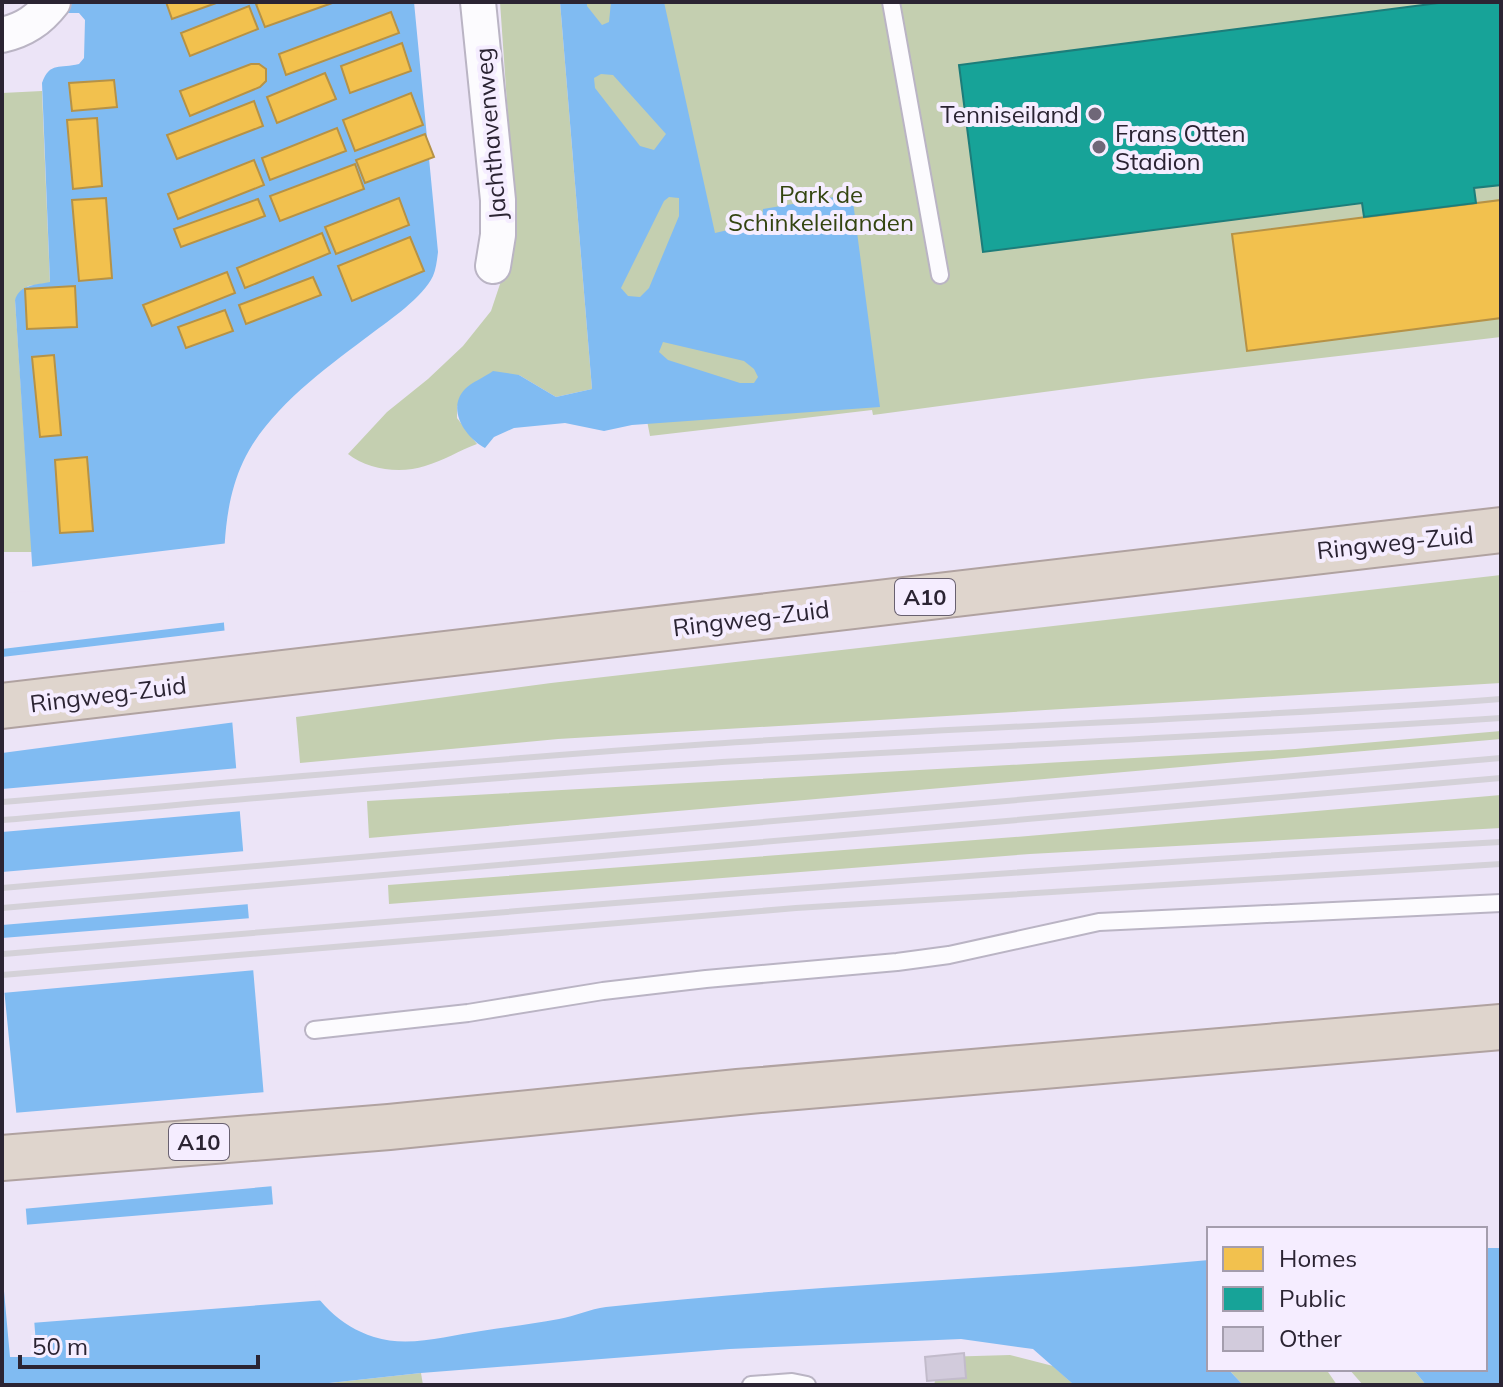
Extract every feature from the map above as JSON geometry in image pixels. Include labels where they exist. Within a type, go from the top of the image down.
[{"type":"highway","name":"Ringweg-Zuid","points":[[2,706],[1501,530]]},
{"type":"highway","name":"A10","points":[[2,1158],[389,1127],[738,1092],[1501,1027]]},
{"type":"street","points":[[2,35],[39,19],[53,2]]},
{"type":"street","name":"Jachthavenweg","points":[[478,2],[498,200],[498,235],[493,266]]},
{"type":"lane","points":[[891,2],[940,275]]},
{"type":"lane","points":[[314,1030],[468,1013],[603,991],[949,955],[1099,922],[1501,903]]},
{"type":"lane","points":[[751,1385],[792,1382],[807,1385]]},
{"type":"green space","points":[[500,2],[560,2],[592,389],[556,397],[519,375],[457,406],[457,418],[477,444],[416,468],[395,470],[375,467],[348,454],[387,412],[463,346],[491,311],[507,263],[515,218]]},
{"type":"green space","name":"Tenniseiland","points":[[581,2],[1501,2],[1501,337],[1142,379],[873,415],[872,410],[650,436],[621,288]]},
{"type":"green space","points":[[42,91],[50,283],[28,286],[15,300],[32,552],[2,552],[2,93]]},
{"type":"green space","points":[[1501,575],[1501,683],[558,739],[300,763],[296,717],[551,683]]},
{"type":"green space","points":[[1501,731],[1501,739],[369,838],[367,801],[1295,749]]},
{"type":"green space","points":[[1501,795],[1501,828],[1030,854],[389,904],[388,885],[1028,836]]},
{"type":"green space","points":[[1010,1355],[1053,1366],[1074,1385],[934,1385],[941,1357]]},
{"type":"green space","points":[[1230,1371],[1327,1371],[1337,1385],[1243,1385]]},
{"type":"green space","points":[[1351,1371],[1415,1371],[1426,1385],[1363,1385]]},
{"type":"green space","points":[[421,1373],[423,1385],[311,1385]]},
{"type":"water","points":[[68,2],[414,2],[438,252],[434,273],[414,300],[317,375],[267,425],[243,462],[236,481],[225,542],[224,624],[274,1216],[300,1272],[323,1304],[354,1329],[387,1340],[414,1341],[549,1321],[606,1307],[1207,1260],[1207,1371],[1230,1371],[1243,1385],[1074,1385],[1033,1349],[961,1339],[730,1349],[421,1373],[311,1385],[2,1385],[2,1269],[10,1357],[36,1357],[26,1211],[2,968],[2,597],[34,594],[15,300],[25,288],[50,282],[42,83],[48,71],[79,64],[84,58],[85,20],[79,13],[68,13]]},
{"type":"water","points":[[560,2],[587,2],[602,25],[609,22],[611,2],[664,2],[715,233],[762,222],[763,209],[852,194],[880,407],[632,425],[604,431],[565,423],[514,428],[494,437],[485,448],[465,430],[458,414],[457,405],[465,389],[493,371],[519,375],[556,397],[592,389]],"holes":[[[601,74],[613,75],[666,134],[654,150],[640,146],[595,88],[594,78]],[[669,197],[679,198],[679,216],[649,288],[640,297],[628,296],[621,288],[664,201]],[[663,342],[744,361],[758,377],[754,383],[740,383],[668,360],[659,352]]]},
{"type":"water","points":[[1487,1248],[1501,1248],[1501,1385],[1426,1385],[1415,1371],[1487,1371]]},
{"type":"pier","points":[[229,543],[228,622],[2,649],[2,593],[30,591],[29,567]]},
{"type":"pier","points":[[229,630],[236,722],[2,753],[2,657]]},
{"type":"pier","points":[[239,768],[243,811],[2,832],[2,789]]},
{"type":"pier","points":[[246,851],[250,904],[2,925],[2,872]]},
{"type":"pier","points":[[252,918],[256,970],[2,993],[2,938]]},
{"type":"pier","points":[[266,1092],[274,1186],[22,1209],[13,1113]]},
{"type":"pier","points":[[277,1204],[286,1237],[297,1261],[326,1300],[31,1323],[23,1225]]},
{"type":"building: Homes","points":[[166,2],[219,2],[172,19]]},
{"type":"building: Homes","points":[[335,2],[265,27],[256,4]]},
{"type":"building: Homes","points":[[249,6],[258,29],[190,56],[181,33]]},
{"type":"building: Homes","points":[[391,12],[399,33],[286,75],[279,54]]},
{"type":"building: Homes","points":[[402,43],[411,71],[350,93],[341,66]]},
{"type":"building: Homes","points":[[251,64],[259,64],[266,69],[266,81],[260,87],[190,116],[180,91]]},
{"type":"building: Homes","points":[[325,73],[336,99],[277,123],[267,97]]},
{"type":"building: Homes","points":[[114,80],[117,107],[72,111],[69,83]]},
{"type":"building: Homes","points":[[411,93],[423,125],[355,151],[343,120]]},
{"type":"building: Homes","points":[[254,101],[263,126],[177,159],[167,135]]},
{"type":"building: Homes","points":[[97,118],[102,186],[73,189],[67,120]]},
{"type":"building: Homes","points":[[337,128],[346,151],[270,180],[262,158]]},
{"type":"building: Homes","points":[[425,134],[434,157],[365,183],[356,160]]},
{"type":"building: Homes","points":[[254,160],[264,185],[178,219],[168,194]]},
{"type":"building: Homes","points":[[355,164],[364,189],[280,221],[270,196]]},
{"type":"building: Homes","points":[[106,198],[112,278],[79,281],[72,200]]},
{"type":"building: Homes","points":[[399,198],[409,225],[336,254],[325,227]]},
{"type":"building: Homes","points":[[258,199],[265,216],[181,247],[174,229]]},
{"type":"building: Homes","points":[[1501,200],[1501,318],[1247,351],[1232,234]]},
{"type":"building: Homes","points":[[322,233],[330,253],[245,288],[237,268]]},
{"type":"building: Homes","points":[[410,237],[424,271],[352,301],[338,266]]},
{"type":"building: Homes","points":[[227,272],[235,293],[152,326],[143,305]]},
{"type":"building: Homes","points":[[313,277],[321,295],[246,324],[239,305]]},
{"type":"building: Homes","points":[[75,286],[77,327],[27,329],[25,289]]},
{"type":"building: Homes","points":[[225,310],[233,331],[186,348],[178,327]]},
{"type":"building: Homes","points":[[54,355],[61,435],[40,437],[32,357]]},
{"type":"building: Homes","points":[[87,457],[93,531],[60,533],[55,460]]},
{"type":"building: Public","points":[[1446,2],[1501,2],[1501,185],[1474,188],[1476,203],[1364,217],[1362,203],[983,252],[959,65]]},
{"type":"building: Other","points":[[964,1353],[966,1378],[927,1381],[925,1357]]},
{"type":"railway","points":[[2,802],[709,744],[1501,699]]},
{"type":"railway","points":[[2,820],[621,769],[1501,718]]},
{"type":"railway","points":[[2,888],[1501,758]]},
{"type":"railway","points":[[2,908],[1501,778]]},
{"type":"railway","points":[[2,954],[938,878],[1501,842]]},
{"type":"railway","points":[[2,975],[796,908],[1501,864]]},
{"type":"place","name":"Tenniseiland","points":[[1095,114]]},
{"type":"place","name":"Frans Otten Stadion","points":[[1099,147]]},
{"type":"park label","name":"Park de Schinkeleilanden","points":[[821,208]]}]
